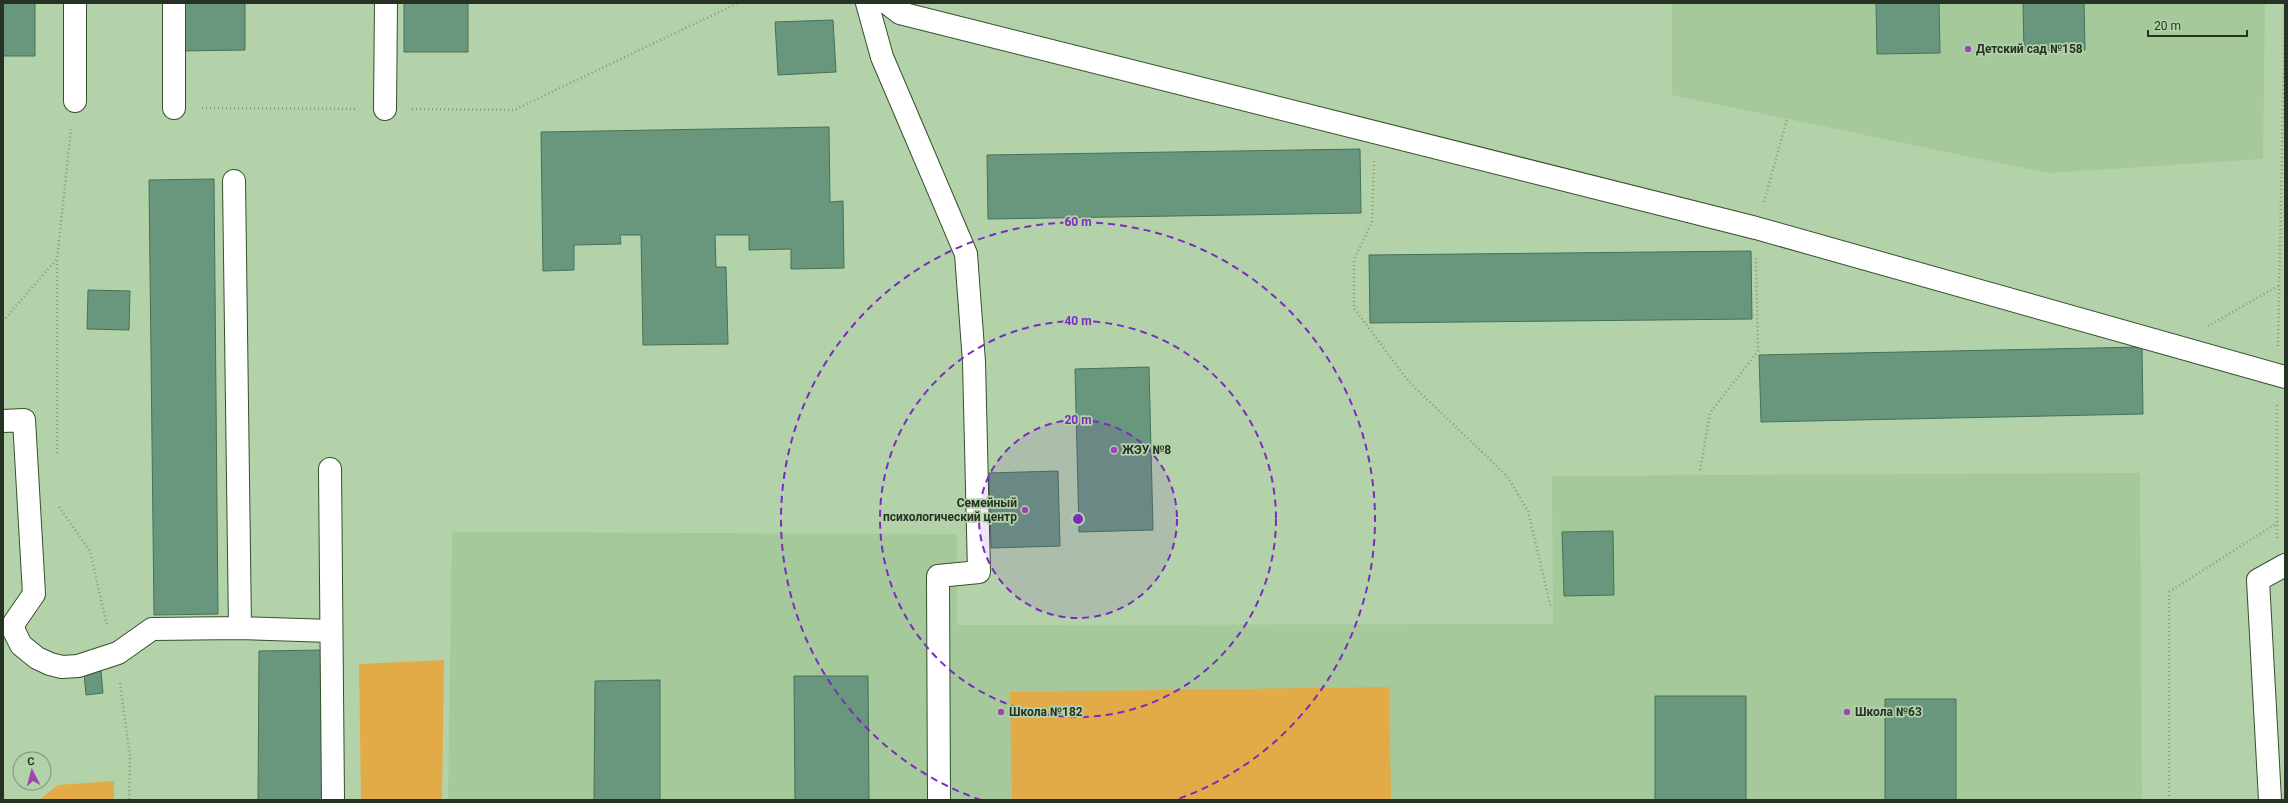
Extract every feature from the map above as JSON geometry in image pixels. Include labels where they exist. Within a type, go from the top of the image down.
[{"type":"lane","points":[[74,100],[75,3]]},
{"type":"lane","points":[[174,3],[174,108]]},
{"type":"lane","points":[[385,109],[386,3]]},
{"type":"lane","points":[[867,3],[882,57],[966,254],[974,362],[979,572],[938,576],[940,800]]},
{"type":"lane","points":[[886,3],[900,13],[1756,228],[2281,376]]},
{"type":"lane","points":[[234,181],[240,628]]},
{"type":"lane","points":[[3,421],[24,420],[30,550],[34,574],[34,594],[14,623],[14,632],[17,641],[38,658],[50,664],[62,667],[78,666],[114,654],[152,628],[240,628],[331,631]]},
{"type":"lane","points":[[330,469],[333,800]]},
{"type":"lane","points":[[2270,800],[2258,580],[2281,567]]},
{"type":"path","points":[[174,108],[514,110],[738,3]]},
{"type":"path","points":[[2281,567],[2277,523],[2281,376],[2279,286],[2285,3]]},
{"type":"path","points":[[56,456],[56,260],[74,100]]},
{"type":"path","points":[[1700,470],[1710,413],[1758,351],[1756,228],[1787,119]]},
{"type":"path","points":[[1375,133],[1372,222],[1354,260],[1354,308],[1409,382],[1507,476],[1528,510],[1550,608]]},
{"type":"path","points":[[3,321],[56,260]]},
{"type":"path","points":[[2173,345],[2279,286]]},
{"type":"path","points":[[54,501],[90,551],[114,654],[130,757],[129,800]]},
{"type":"path","points":[[2169,800],[2169,592],[2277,523]]},
{"type":"shaded area","name":"Детский сад №158","points":[[1672,3],[2265,3],[2263,159],[2049,173],[1672,95]]},
{"type":"shaded area","points":[[2140,473],[2142,800],[448,800],[452,532],[957,534],[957,625],[1553,624],[1552,476]]},
{"type":"shaded area","points":[[444,660],[442,800],[361,800],[359,664]]},
{"type":"shaded area","points":[[1389,687],[1391,800],[1012,800],[1010,692]]},
{"type":"shaded area","points":[[114,781],[114,800],[39,800],[58,785]]},
{"type":"building","points":[[3,3],[35,3],[35,56],[3,56]]},
{"type":"building","points":[[180,3],[245,3],[245,50],[181,51]]},
{"type":"building","points":[[404,3],[468,3],[468,52],[404,52]]},
{"type":"building","points":[[1876,3],[1939,3],[1940,53],[1877,54]]},
{"type":"building","points":[[2023,3],[2084,3],[2085,50],[2024,51]]},
{"type":"building","points":[[833,20],[836,72],[778,75],[775,22]]},
{"type":"building","points":[[829,127],[830,202],[843,201],[844,268],[791,269],[791,249],[749,250],[749,235],[715,235],[716,267],[726,267],[728,344],[643,345],[641,235],[620,235],[621,244],[574,245],[574,270],[543,271],[541,132]]},
{"type":"building","points":[[1360,149],[1361,213],[988,219],[987,155]]},
{"type":"building","points":[[214,179],[218,614],[154,615],[149,180]]},
{"type":"building","points":[[1751,251],[1752,319],[1370,323],[1369,255]]},
{"type":"building","points":[[88,290],[130,291],[129,330],[87,329]]},
{"type":"building","points":[[2142,347],[2143,414],[1761,422],[1759,355]]},
{"type":"building","name":"ЖЭУ №8","points":[[1149,367],[1153,530],[1079,532],[1075,369]]},
{"type":"building","name":"Семейный психологический центр","points":[[1058,471],[1060,546],[991,548],[989,473]]},
{"type":"building","points":[[1613,531],[1614,595],[1564,596],[1562,532]]},
{"type":"building","points":[[323,650],[323,800],[258,800],[259,651]]},
{"type":"building","points":[[101,671],[103,693],[86,695],[84,673]]},
{"type":"building","points":[[794,676],[868,676],[869,800],[795,800]]},
{"type":"building","points":[[660,680],[660,800],[594,800],[595,681]]},
{"type":"building","points":[[1655,696],[1746,696],[1746,800],[1655,800]]},
{"type":"building","name":"Школа №63","points":[[1885,699],[1956,699],[1956,800],[1885,800]]},
{"type":"place","name":"Детский сад №158","points":[[1968,49]]},
{"type":"place","name":"ЖЭУ №8","points":[[1114,450]]},
{"type":"place","name":"Семейный психологический центр","points":[[1025,510]]},
{"type":"place","name":"Школа №182","points":[[1001,712]]},
{"type":"place","name":"Школа №63","points":[[1847,712]]}]
